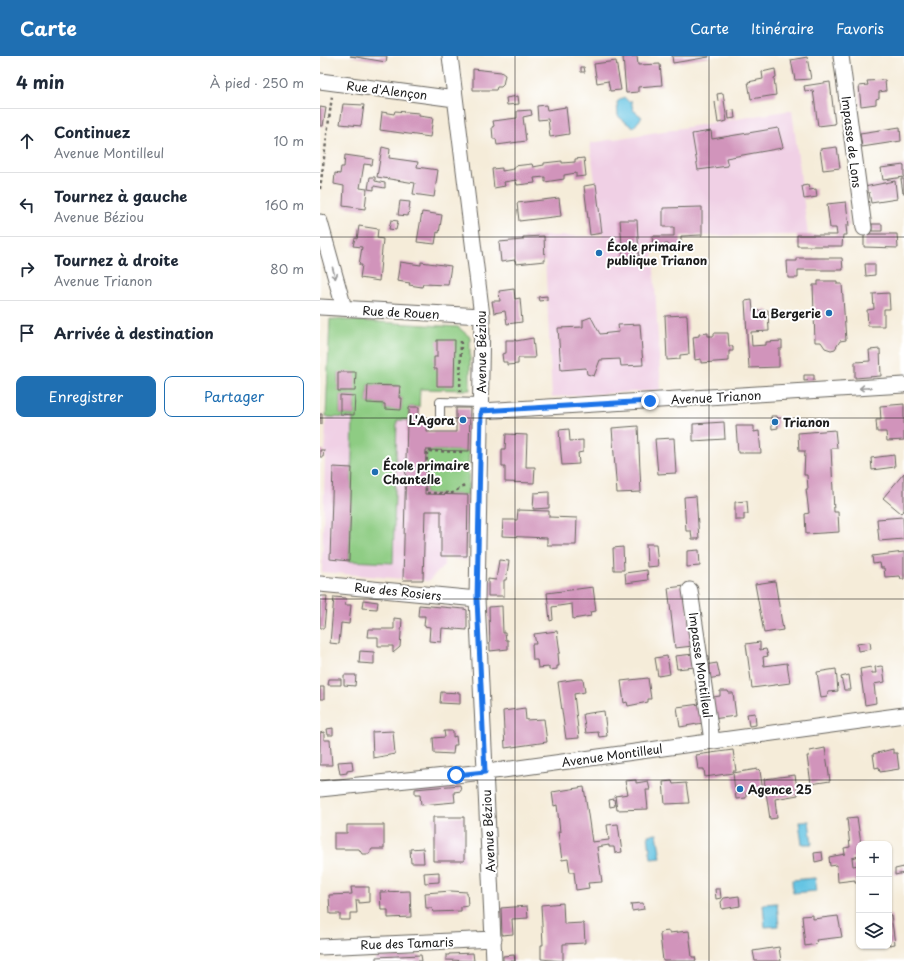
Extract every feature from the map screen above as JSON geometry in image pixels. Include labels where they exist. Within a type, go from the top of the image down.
[{"type":"street","name":"Avenue Béziou","points":[[450,56],[482,316],[477,599],[494,961]]},
{"type":"street","name":"Impasse de Lons","points":[[841,56],[864,228]]},
{"type":"street","name":"Rue d'Alençon","points":[[327,82],[455,98]]},
{"type":"street","points":[[320,222],[344,308]]},
{"type":"street","name":"Rue de Rouen","points":[[320,308],[482,316]]},
{"type":"street","name":"Avenue Trianon","points":[[481,407],[904,386]]},
{"type":"street","name":"Rue des Rosiers","points":[[320,584],[477,599]]},
{"type":"street","name":"Impasse Montilleul","points":[[690,590],[712,741]]},
{"type":"street","name":"Avenue Montilleul","points":[[320,789],[485,772],[904,715]]},
{"type":"street","name":"Rue des Tamaris","points":[[320,947],[494,940]]},
{"type":"lane","points":[[440,416],[440,402],[460,402],[481,407]]},
{"type":"path","points":[[320,189],[327,82]]},
{"type":"path","points":[[460,402],[462,340]]},
{"type":"path","points":[[465,452],[428,451],[426,493],[452,493],[464,485],[468,485]]},
{"type":"shaded area","name":"École primaire publique Trianon","points":[[792,110],[808,235],[652,236],[661,390],[552,397],[544,236],[602,236],[590,143]]},
{"type":"shaded area","name":"École primaire Chantelle","points":[[409,407],[419,407],[419,420],[427,421],[425,494],[468,495],[467,561],[444,557],[444,566],[428,581],[322,572],[326,417],[409,420]]},
{"type":"green space","points":[[330,319],[458,327],[470,337],[470,390],[420,389],[419,407],[409,407],[409,420],[397,420],[393,563],[349,561],[353,418],[326,417]],"holes":[[[338,372],[355,391],[338,391]],[[368,385],[399,386],[399,398],[402,398],[401,409],[385,409],[385,404],[367,403]],[[340,395],[355,396],[354,415],[340,414]]]},
{"type":"green space","points":[[426,450],[469,451],[468,495],[425,494]]},
{"type":"water","points":[[624,97],[629,102],[631,100],[633,110],[642,117],[633,128],[618,116],[617,102]]},
{"type":"water","points":[[809,821],[812,844],[802,844],[799,822]]},
{"type":"water","points":[[657,834],[661,858],[651,859],[648,835]]},
{"type":"water","points":[[815,878],[817,891],[793,893],[792,880]]},
{"type":"water","points":[[777,903],[779,926],[765,927],[763,904]]},
{"type":"building","points":[[350,56],[387,56],[386,62]]},
{"type":"building","points":[[637,56],[638,65],[660,64],[662,85],[638,87],[638,92],[626,93],[623,57]]},
{"type":"building","points":[[672,56],[709,56],[709,57],[673,63]]},
{"type":"building","points":[[807,57],[811,79],[795,80],[791,60]]},
{"type":"building","points":[[616,61],[621,90],[610,91],[608,81],[597,83],[594,64]]},
{"type":"building","points":[[581,67],[584,67],[585,72],[581,72]]},
{"type":"building","points":[[473,69],[501,72],[505,75],[503,85],[501,87],[497,87],[496,90],[473,90]]},
{"type":"building","points":[[775,69],[776,77],[774,78],[776,95],[751,99],[748,82],[763,79],[762,72]]},
{"type":"building","points":[[885,80],[886,91],[879,92],[879,98],[876,99],[876,104],[861,106],[859,86],[868,85],[867,81]]},
{"type":"building","points":[[830,82],[835,124],[818,126],[813,90],[805,91],[804,86]]},
{"type":"building","points":[[723,93],[727,121],[718,123],[715,102],[718,101],[717,94]]},
{"type":"building","points":[[518,96],[519,104],[507,105],[506,98]]},
{"type":"building","points":[[343,104],[364,105],[361,126],[340,124]]},
{"type":"building","points":[[546,105],[547,110],[566,107],[569,134],[550,137],[548,119],[538,120],[537,106]]},
{"type":"building","points":[[320,107],[326,108],[323,126],[320,126]]},
{"type":"building","points":[[531,110],[532,115],[523,117],[526,141],[497,145],[496,139],[493,139],[493,121],[517,118],[517,111]]},
{"type":"building","points":[[734,110],[735,118],[729,119],[728,111]]},
{"type":"building","points":[[395,111],[419,113],[419,116],[433,118],[430,137],[380,130],[382,112],[394,114]]},
{"type":"building","points":[[900,127],[901,141],[862,147],[860,133]]},
{"type":"building","points":[[778,128],[782,148],[726,158],[728,166],[698,170],[692,134],[711,131],[712,139]]},
{"type":"building","points":[[382,147],[390,149],[389,158],[418,162],[417,167],[438,170],[434,197],[413,194],[415,183],[377,177]]},
{"type":"building","points":[[837,147],[840,168],[823,170],[820,149]]},
{"type":"building","points":[[345,155],[373,159],[372,165],[364,164],[360,188],[367,189],[365,209],[343,206],[344,186],[334,184],[335,173],[340,174],[341,167],[344,167]]},
{"type":"building","points":[[584,158],[586,176],[576,177],[576,173],[564,175],[564,179],[545,182],[545,177],[534,178],[535,183],[517,185],[516,180],[504,182],[505,186],[494,188],[492,169],[502,168],[502,171],[514,169],[514,166],[532,164],[533,167],[544,165],[544,163],[562,161],[562,163],[575,162],[575,159]]},
{"type":"building","points":[[904,165],[904,177],[883,180],[881,168]]},
{"type":"building","points":[[370,177],[375,177],[375,181],[385,183],[385,188],[374,186],[374,190],[368,189]]},
{"type":"building","points":[[901,179],[904,179],[904,193],[903,193]]},
{"type":"building","points":[[895,181],[897,199],[871,203],[869,192],[864,192],[864,187]]},
{"type":"building","points":[[596,184],[602,233],[590,235],[584,186]]},
{"type":"building","points":[[808,185],[809,190],[816,189],[817,197],[804,199],[802,186]]},
{"type":"building","points":[[559,198],[561,216],[519,221],[517,203]]},
{"type":"building","points":[[400,201],[410,202],[408,216],[398,215]]},
{"type":"building","points":[[846,202],[849,226],[846,226],[847,235],[843,235],[842,246],[797,246],[797,235],[837,235],[836,228],[830,228],[827,204]]},
{"type":"building","points":[[702,207],[702,235],[681,236],[681,250],[668,250],[668,244],[653,245],[652,236],[674,236],[674,227],[663,227],[663,208]]},
{"type":"building","points":[[422,212],[442,215],[439,233],[437,232],[435,244],[417,242]]},
{"type":"building","points":[[391,220],[398,221],[396,230],[389,229]]},
{"type":"building","points":[[620,220],[637,220],[639,256],[623,257]]},
{"type":"building","points":[[872,224],[882,224],[882,231],[872,231]]},
{"type":"building","points":[[359,226],[378,229],[377,238],[383,239],[379,281],[360,278],[362,265],[359,265],[362,247],[353,246],[355,238],[357,239]]},
{"type":"building","points":[[864,234],[897,234],[898,248],[864,247]]},
{"type":"building","points":[[544,236],[545,261],[516,264],[515,260],[501,262],[499,242],[523,240],[523,237]]},
{"type":"building","points":[[797,258],[842,258],[843,270],[798,270],[798,278],[788,278],[787,261],[797,261]]},
{"type":"building","points":[[400,262],[421,265],[421,262],[451,266],[448,285],[423,284],[422,287],[397,281]]},
{"type":"building","points":[[865,264],[875,264],[875,275],[866,276]]},
{"type":"building","name":"La Bergerie","points":[[818,281],[837,281],[837,284],[842,284],[846,340],[840,341],[835,349],[831,350],[825,348],[821,342],[815,342],[813,285],[818,285]]},
{"type":"building","points":[[514,289],[515,299],[520,298],[522,322],[507,324],[505,311],[494,313],[492,301],[500,301],[499,291]]},
{"type":"building","points":[[889,293],[890,309],[884,309],[884,326],[868,326],[867,310],[874,309],[873,294]]},
{"type":"building","points":[[547,296],[547,300],[539,301],[538,297]]},
{"type":"building","points":[[752,300],[753,311],[768,310],[769,331],[751,332],[752,346],[766,345],[766,342],[782,341],[782,349],[779,349],[779,367],[749,368],[745,301]]},
{"type":"building","points":[[687,315],[689,354],[680,355],[680,359],[667,360],[665,316]]},
{"type":"building","points":[[591,317],[600,334],[619,332],[618,325],[640,324],[643,365],[621,366],[620,359],[600,360],[594,376],[587,374],[586,368],[561,370],[558,328],[583,327],[583,320]]},
{"type":"building","points":[[708,333],[708,336],[714,336],[714,333],[728,333],[729,346],[733,346],[733,351],[729,351],[729,361],[701,363],[701,359],[695,360],[693,337],[699,336],[699,334]]},
{"type":"building","points":[[533,338],[535,358],[518,358],[518,364],[507,365],[507,362],[503,362],[502,354],[506,353],[506,340],[516,341]]},
{"type":"building","points":[[437,340],[455,340],[454,386],[437,386],[437,369],[434,369],[434,357],[437,357]]},
{"type":"building","points":[[880,349],[881,376],[855,378],[855,362],[870,361],[869,350]]},
{"type":"building","points":[[338,372],[356,372],[355,391],[338,391]]},
{"type":"building","points":[[804,375],[814,375],[814,380],[804,381]]},
{"type":"building","points":[[368,385],[400,386],[399,398],[402,398],[401,410],[385,409],[385,404],[367,403]]},
{"type":"building","points":[[340,395],[355,396],[354,415],[340,414]]},
{"type":"building","points":[[904,404],[904,440],[887,441],[886,432],[877,432],[876,420],[881,420],[880,406]]},
{"type":"building","points":[[409,407],[419,407],[419,421],[427,421],[427,432],[456,432],[456,408],[470,408],[469,451],[426,450],[425,494],[468,495],[467,556],[441,556],[441,511],[425,511],[423,580],[403,580],[407,420],[409,420]]},
{"type":"building","points":[[320,414],[322,414],[322,424],[320,424]]},
{"type":"building","name":"Trianon","points":[[771,416],[777,416],[778,428],[772,429]]},
{"type":"building","points":[[724,422],[725,439],[693,441],[693,424]]},
{"type":"building","points":[[638,426],[641,492],[617,493],[612,428]]},
{"type":"building","points":[[736,426],[754,426],[754,432],[759,431],[761,453],[738,453]]},
{"type":"building","points":[[569,429],[570,441],[583,440],[583,452],[578,453],[579,464],[562,465],[559,430]]},
{"type":"building","points":[[835,430],[837,448],[831,448],[834,512],[838,512],[839,532],[806,534],[805,514],[809,513],[806,489],[808,489],[807,475],[804,475],[805,451],[799,451],[798,433]]},
{"type":"building","points":[[506,434],[527,435],[526,467],[535,467],[534,483],[505,482],[505,467],[502,467],[502,449],[505,449]]},
{"type":"building","points":[[674,438],[676,473],[658,474],[655,439]]},
{"type":"building","points":[[320,450],[324,450],[323,457],[320,457]]},
{"type":"building","points":[[894,455],[895,467],[872,470],[871,458]]},
{"type":"building","points":[[333,467],[352,468],[349,561],[330,559]]},
{"type":"building","points":[[904,473],[904,510],[901,513],[883,498]]},
{"type":"building","points":[[549,492],[549,508],[533,509],[534,493]]},
{"type":"building","points":[[696,496],[699,539],[692,539],[691,531],[686,531],[684,497]]},
{"type":"building","points":[[747,501],[748,514],[744,514],[744,520],[735,520],[735,502]]},
{"type":"building","points":[[518,510],[549,511],[549,517],[577,518],[576,545],[547,545],[547,538],[502,536],[503,520],[517,520]]},
{"type":"building","points":[[903,517],[904,539],[879,541],[877,519]]},
{"type":"building","points":[[646,544],[656,544],[658,566],[647,567]]},
{"type":"building","points":[[623,547],[624,570],[614,570],[613,548]]},
{"type":"building","points":[[699,550],[700,566],[687,567],[687,551]]},
{"type":"building","points":[[904,552],[904,579],[901,579],[900,576],[885,577],[884,568],[881,568],[880,563],[873,564],[872,556]]},
{"type":"building","points":[[499,560],[509,561],[506,580],[504,580],[504,596],[488,596],[488,579],[496,580]]},
{"type":"building","points":[[647,570],[648,580],[626,583],[625,573]]},
{"type":"building","points":[[775,581],[783,630],[764,633],[755,584]]},
{"type":"building","points":[[685,586],[693,646],[675,648],[668,588]]},
{"type":"building","points":[[593,587],[596,611],[590,612],[591,616],[573,619],[572,604],[552,607],[553,620],[550,621],[547,593]]},
{"type":"building","points":[[320,596],[327,596],[324,628],[320,628]]},
{"type":"building","points":[[334,597],[346,598],[345,605],[351,605],[349,624],[341,623],[339,644],[330,643]]},
{"type":"building","points":[[363,600],[378,602],[377,609],[362,608]]},
{"type":"building","points":[[419,605],[467,610],[467,630],[442,628],[441,642],[429,641],[430,627],[424,626],[425,616],[418,616]]},
{"type":"building","points":[[502,606],[503,633],[505,633],[506,640],[508,640],[508,649],[490,651],[489,607]]},
{"type":"building","points":[[394,618],[402,619],[400,647],[393,653],[393,646],[378,646],[378,637],[367,637],[368,629],[394,629]]},
{"type":"building","points":[[557,631],[560,653],[558,653],[559,666],[557,666],[557,669],[549,670],[549,667],[538,668],[537,660],[533,660],[532,644],[536,644],[534,634]]},
{"type":"building","points":[[760,642],[760,650],[766,649],[768,656],[763,657],[764,666],[787,663],[790,683],[752,688],[746,644]]},
{"type":"building","points":[[870,642],[871,649],[858,651],[857,644]]},
{"type":"building","points":[[360,651],[374,652],[374,664],[359,663]]},
{"type":"building","points":[[694,654],[695,667],[677,669],[675,656]]},
{"type":"building","points":[[667,656],[670,674],[658,676],[655,658]]},
{"type":"building","points":[[717,663],[720,677],[706,679],[705,665]]},
{"type":"building","points":[[871,667],[872,673],[876,673],[875,667],[883,667],[885,682],[874,684],[876,703],[865,705],[860,669]]},
{"type":"building","points":[[836,669],[838,691],[828,692],[827,697],[821,698],[817,672]]},
{"type":"building","points":[[344,675],[356,675],[355,686],[344,685]]},
{"type":"building","points":[[849,675],[851,690],[844,690],[841,677]]},
{"type":"building","points":[[648,678],[651,699],[648,699],[648,702],[628,706],[627,702],[624,703],[621,681]]},
{"type":"building","points":[[329,679],[341,679],[341,685],[328,685]]},
{"type":"building","points":[[583,679],[585,692],[574,694],[579,738],[566,739],[558,682]]},
{"type":"building","points":[[320,687],[324,687],[324,699],[320,699]]},
{"type":"building","points":[[720,691],[728,691],[729,693],[733,693],[736,716],[712,719],[713,697],[720,696]]},
{"type":"building","points":[[441,692],[460,693],[460,704],[440,703]]},
{"type":"building","points":[[700,704],[703,723],[680,727],[677,707]]},
{"type":"building","points":[[525,708],[526,720],[544,719],[547,742],[505,748],[503,711]]},
{"type":"building","points":[[604,711],[607,736],[599,737],[598,732],[586,733],[583,714]]},
{"type":"building","points":[[755,713],[756,725],[749,726],[747,714]]},
{"type":"building","points":[[333,728],[333,735],[328,735],[327,729]]},
{"type":"building","points":[[393,731],[395,754],[373,758],[372,732]]},
{"type":"building","points":[[444,731],[453,731],[453,737],[456,736],[457,745],[454,745],[453,754],[434,753],[433,738],[445,737]]},
{"type":"building","points":[[324,732],[324,740],[330,740],[332,765],[320,765],[320,733]]},
{"type":"building","points":[[825,748],[830,781],[811,784],[807,756],[809,756],[810,751]]},
{"type":"building","points":[[893,749],[893,753],[897,753],[899,769],[880,772],[879,767],[875,768],[873,754]]},
{"type":"building","points":[[733,750],[736,771],[733,771],[733,773],[705,777],[704,769],[698,769],[696,755]]},
{"type":"building","points":[[352,761],[353,770],[340,774],[338,762]]},
{"type":"building","points":[[758,769],[760,771],[763,791],[746,793],[746,798],[736,799],[733,773]]},
{"type":"building","points":[[795,775],[798,795],[775,799],[777,818],[770,819],[764,779]]},
{"type":"building","points":[[636,780],[636,783],[648,781],[650,790],[646,790],[648,809],[617,810],[615,796],[628,794],[625,781]]},
{"type":"building","points":[[672,781],[673,784],[686,783],[689,803],[665,804],[663,782]]},
{"type":"building","points":[[460,785],[461,791],[454,792],[455,802],[421,805],[420,795],[415,795],[415,789]]},
{"type":"building","points":[[584,787],[592,842],[609,840],[607,825],[618,824],[622,852],[615,853],[614,847],[609,847],[609,845],[597,847],[602,882],[588,883],[589,888],[576,890],[574,872],[570,872],[568,859],[562,860],[558,832],[560,832],[557,805],[554,806],[552,792]]},
{"type":"building","points":[[614,799],[615,806],[610,807],[609,800]]},
{"type":"building","points":[[433,817],[464,817],[464,861],[433,861]]},
{"type":"building","points":[[857,817],[861,841],[856,841],[856,857],[852,858],[853,866],[856,866],[856,883],[855,880],[838,882],[837,865],[830,866],[829,857],[845,854],[844,848],[850,847],[847,818]]},
{"type":"building","points":[[347,825],[384,825],[384,849],[372,849],[369,854],[362,854],[359,849],[334,849],[334,833],[347,833]]},
{"type":"building","points":[[423,848],[424,863],[411,863],[410,849]]},
{"type":"building","points":[[822,852],[823,860],[815,862],[814,853]]},
{"type":"building","points":[[904,867],[904,873],[895,875],[895,869]]},
{"type":"building","points":[[439,872],[439,882],[425,883],[424,873]]},
{"type":"building","points":[[351,887],[369,887],[369,902],[359,903],[359,900],[356,900],[357,913],[350,913],[350,920],[340,920],[340,914],[330,914],[329,895],[352,894]]},
{"type":"building","points":[[715,889],[720,889],[721,898],[716,899]]},
{"type":"building","points":[[410,891],[411,917],[388,918],[388,910],[381,910],[380,892]]},
{"type":"building","points":[[451,891],[467,892],[468,906],[461,907],[461,911],[433,912],[432,908],[426,908],[425,893]]},
{"type":"building","points":[[739,896],[740,906],[722,909],[721,902],[724,898]]},
{"type":"building","points":[[563,903],[564,924],[583,923],[585,943],[563,944],[563,961],[541,959],[541,945],[543,945],[541,905]]},
{"type":"building","points":[[643,903],[644,909],[632,911],[631,904]]},
{"type":"building","points":[[527,906],[528,918],[512,919],[513,934],[502,935],[501,908]]},
{"type":"building","points":[[813,915],[813,919],[838,916],[842,937],[816,940],[817,944],[805,946],[802,916]]},
{"type":"building","points":[[892,922],[895,944],[892,944]]},
{"type":"building","points":[[669,931],[669,933],[689,931],[692,957],[695,957],[696,961],[663,961],[660,935],[661,932]]},
{"type":"building","points":[[779,947],[781,961],[755,961],[753,951]]},
{"type":"building","points":[[473,953],[474,961],[446,960],[446,955],[449,954]]},
{"type":"building","points":[[421,955],[422,961],[376,961],[376,957]]},
{"type":"building","points":[[514,955],[515,961],[503,961],[503,956]]},
{"type":"place","name":"École primaire publique Trianon","points":[[599,253]]},
{"type":"place","name":"La Bergerie","points":[[829,313]]},
{"type":"place","name":"L'Agora","points":[[463,420]]},
{"type":"place","name":"Trianon","points":[[775,422]]},
{"type":"place","name":"École primaire Chantelle","points":[[375,472]]},
{"type":"place","name":"Agence 25","points":[[740,789]]},
{"type":"route","points":[[456,775],[485,772],[477,599],[481,411],[650,401]]}]
